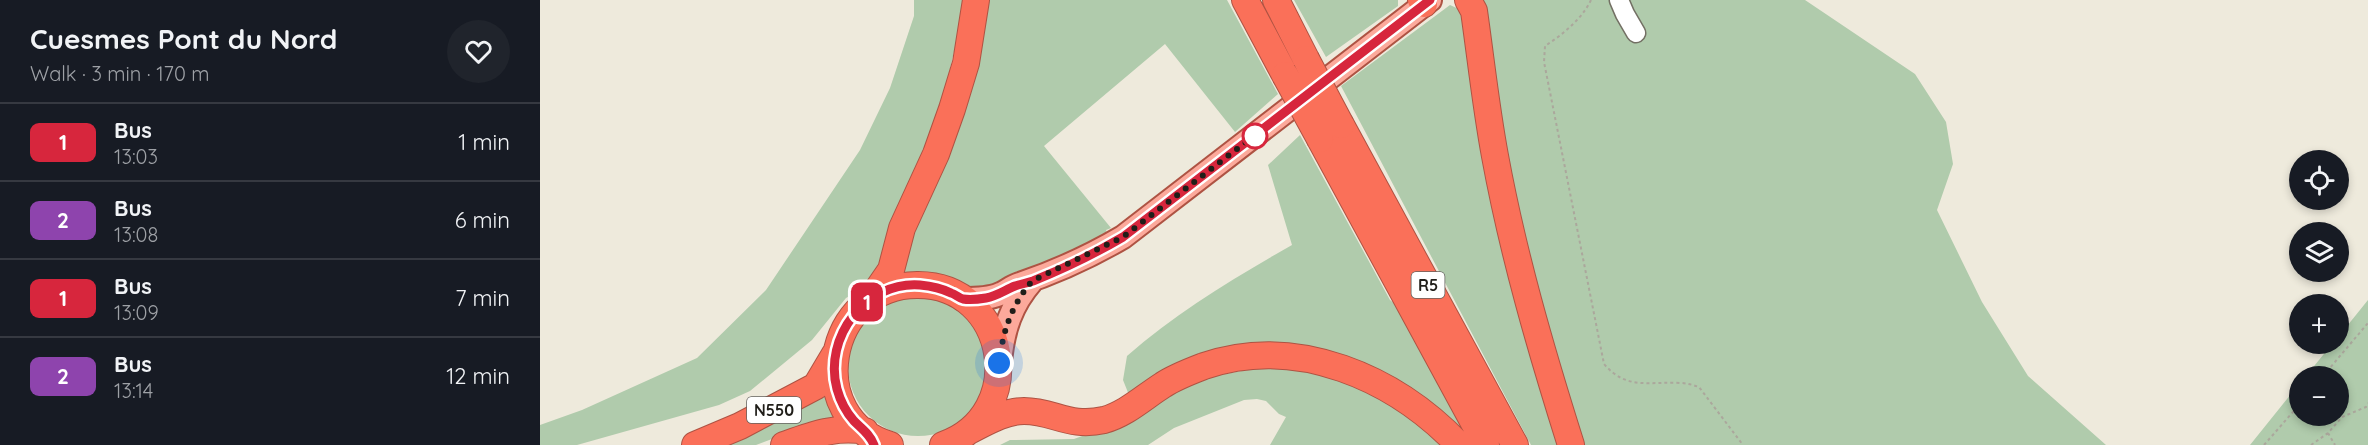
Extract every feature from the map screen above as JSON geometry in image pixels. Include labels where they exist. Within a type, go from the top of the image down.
[{"type":"highway","points":[[871,299],[891,270],[902,228],[936,154],[952,109],[966,63],[976,0]]},
{"type":"highway","name":"R5","points":[[1245,0],[1486,445]]},
{"type":"highway","name":"R5","points":[[1276,0],[1341,125],[1515,445]]},
{"type":"highway","points":[[1468,0],[1474,11],[1490,127],[1508,219],[1550,377],[1571,445]]},
{"type":"highway","points":[[875,439],[852,419],[840,396],[834,371],[835,354],[847,323],[858,309],[871,299],[893,289],[917,285],[933,286],[963,299],[975,309],[989,327],[997,348],[998,382],[992,401],[982,418],[969,431]]},
{"type":"highway","name":"N550","points":[[695,445],[740,426],[816,386],[835,354]]},
{"type":"highway","points":[[943,445],[1005,414],[1024,411],[1071,422],[1092,422],[1111,418],[1166,383],[1205,366],[1244,357],[1283,356],[1350,370],[1382,385],[1411,403],[1443,428],[1459,445]]},
{"type":"highway","name":"N550","points":[[784,445],[832,429],[848,428],[875,439]]},
{"type":"main road","points":[[963,299],[1000,295],[1014,286],[1032,281],[1123,237],[1425,1]]},
{"type":"main road","points":[[999,363],[1005,326],[1022,293],[1032,281]]},
{"type":"street","points":[[1619,0],[1624,15],[1636,33]]},
{"type":"path","points":[[1590,0],[1576,20],[1560,36],[1545,46],[1544,62],[1604,364],[1613,375],[1630,381],[1652,385],[1680,382],[1699,387],[1743,445]]},
{"type":"path","points":[[2331,366],[2368,323]]},
{"type":"path","points":[[2311,445],[2328,433],[2342,417],[2366,407],[2368,403]]},
{"type":"path","points":[[2264,445],[2289,417]]},
{"type":"path","points":[[2328,433],[2335,445]]},
{"type":"green space","points":[[914,0],[966,0],[943,99],[884,261],[862,289],[846,298],[812,340],[750,391],[719,405],[577,445],[540,445],[540,425],[582,410],[697,358],[766,290],[860,150],[890,88],[914,16]]},
{"type":"green space","points":[[985,0],[1227,0],[1278,94],[1235,132],[1165,44],[1044,146],[1111,228],[1106,230],[1107,233],[989,292],[898,279]]},
{"type":"green space","points":[[1294,0],[1398,0],[1398,6],[1326,57]]},
{"type":"green space","points":[[1480,0],[1805,0],[1915,74],[1946,122],[1953,164],[1937,210],[1982,302],[2028,376],[2106,445],[1582,445],[1561,380],[1514,202]]},
{"type":"green space","points":[[1450,5],[1461,10],[1566,445],[1531,445],[1341,86]]},
{"type":"green space","points":[[1300,135],[1390,300],[1400,308],[1466,430],[1460,436],[1306,353],[1129,395],[1123,380],[1127,356],[1206,296],[1292,245],[1268,165]]},
{"type":"green space","points":[[918,296],[945,301],[968,316],[983,339],[988,366],[983,393],[968,416],[945,431],[918,436],[891,431],[868,416],[853,393],[848,366],[853,339],[868,316],[891,301]]},
{"type":"green space","points":[[2368,300],[2368,445],[2250,445],[2289,396],[2289,426],[2349,426],[2349,366],[2314,366],[2324,354],[2349,354],[2349,324]]},
{"type":"green space","points":[[1287,367],[1313,370],[1385,398],[1444,445],[1270,445],[1286,417],[1279,414],[1266,401],[1257,399],[1244,400],[1174,428],[1148,445],[1000,445],[1010,440],[1074,439],[1126,420],[1187,385],[1219,375],[1259,368]]},
{"type":"green space","points":[[825,387],[828,404],[836,418],[825,419],[756,445],[724,445],[790,414]]},
{"type":"bus line","name":"1","points":[[874,445],[870,435],[852,419],[843,404],[834,371],[835,354],[840,338],[847,323],[858,309],[871,299],[901,286],[933,286],[963,299],[1000,295],[1014,286],[1032,281],[1103,249],[1123,237],[1430,0]]},
{"type":"route","points":[[999,363],[1005,326],[1022,293],[1032,281],[1103,249],[1123,237],[1259,132],[1255,136]]}]
